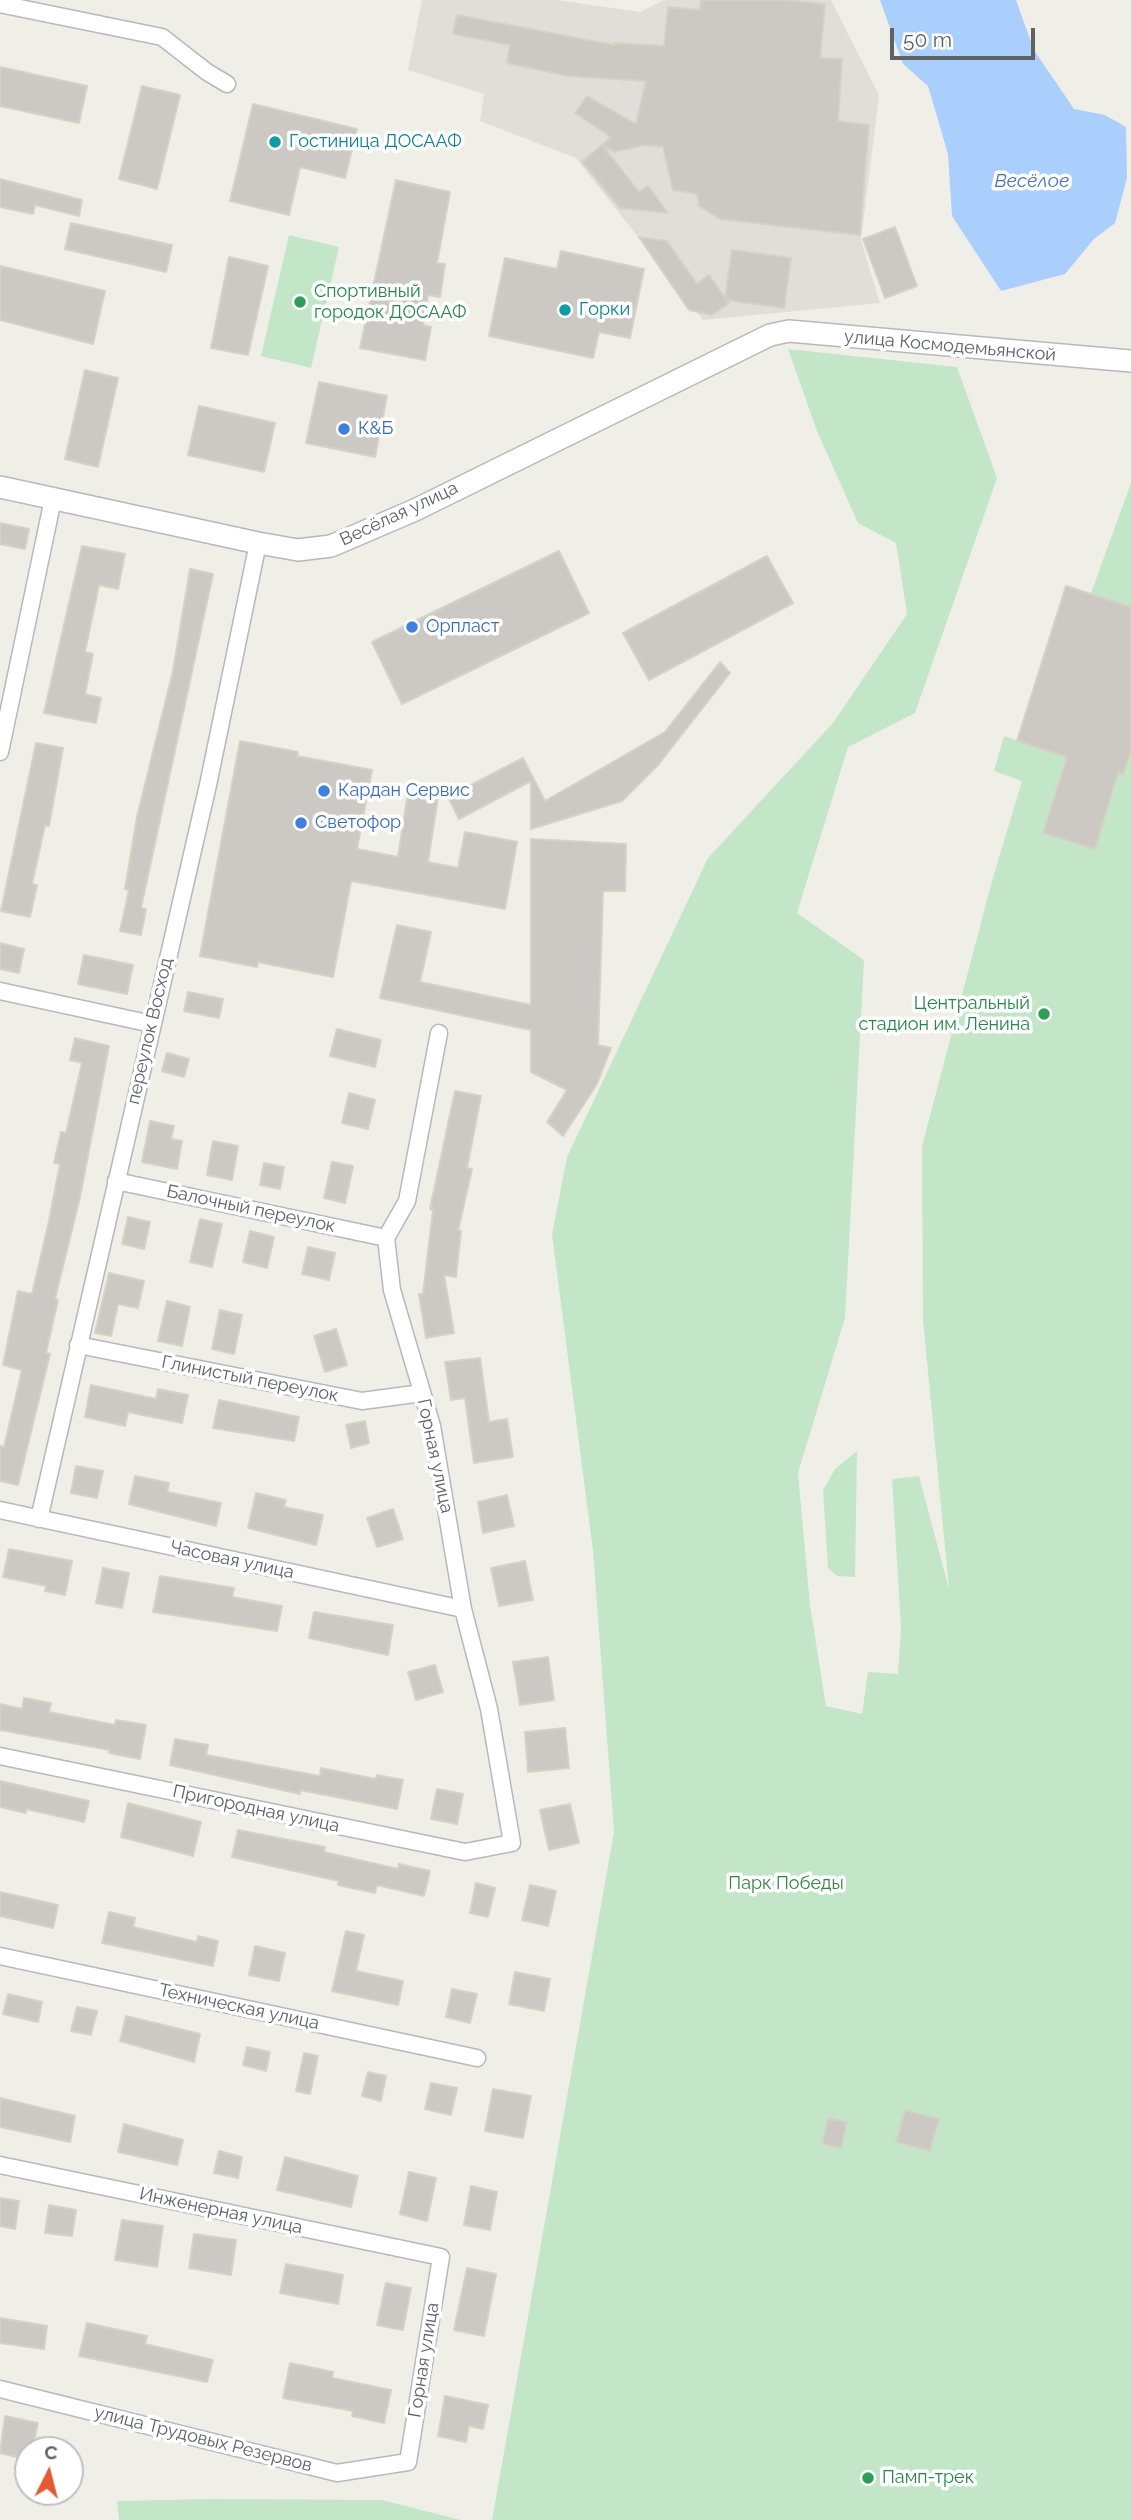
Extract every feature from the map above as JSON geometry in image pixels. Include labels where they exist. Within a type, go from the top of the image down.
[{"type":"street","points":[[0,4],[162,37],[207,72],[228,84]]},
{"type":"street","name":"улица Космодемьянской","points":[[770,335],[789,331],[1131,361]]},
{"type":"street","name":"Весёлая улица","points":[[0,487],[258,543],[298,550],[331,546],[415,510],[770,335]]},
{"type":"street","points":[[0,751],[53,499]]},
{"type":"street","name":"переулок Восход","points":[[38,1519],[208,785],[258,543]]},
{"type":"street","points":[[0,991],[152,1024]]},
{"type":"street","points":[[386,1238],[407,1201],[439,1033]]},
{"type":"street","name":"Балочный переулок","points":[[116,1181],[386,1238]]},
{"type":"street","name":"Горная улица","points":[[386,1238],[392,1290],[432,1426],[463,1609],[489,1709],[512,1843]]},
{"type":"street","name":"Глинистый переулок","points":[[78,1345],[362,1401],[422,1393]]},
{"type":"street","name":"Часовая улица","points":[[0,1510],[463,1609]]},
{"type":"street","name":"Пригородная улица","points":[[0,1756],[465,1852],[512,1843]]},
{"type":"street","name":"Техническая улица","points":[[0,1956],[477,2058]]},
{"type":"street","name":"Инженерная улица","points":[[0,2165],[441,2257]]},
{"type":"street","name":"Горная улица","points":[[408,2462],[441,2257]]},
{"type":"street","name":"улица Трудовых Резервов","points":[[0,2389],[337,2473],[408,2462]]},
{"type":"shaded area","points":[[422,0],[557,0],[640,12],[664,0],[831,0],[879,95],[861,240],[880,303],[703,320],[576,158],[480,121],[484,94],[408,70]]},
{"type":"green space","name":"Спортивный городок ДОСААФ","points":[[289,235],[339,247],[311,368],[261,356]]},
{"type":"green space","name":"Парк Победы","points":[[788,349],[957,367],[997,478],[915,713],[848,747],[797,913],[864,960],[845,1318],[798,1473],[810,1605],[826,1706],[862,1714],[868,1672],[898,1674],[901,1628],[892,1479],[919,1476],[949,1589],[923,1320],[922,1146],[992,881],[1022,781],[994,771],[1004,736],[1017,740],[1066,586],[1091,593],[1131,483],[1131,2520],[492,2520],[614,1832],[593,1551],[552,1234],[567,1157],[708,858],[833,723],[907,614],[896,543],[858,523],[817,431]]},
{"type":"green space","points":[[857,1451],[855,1577],[837,1576],[828,1568],[823,1490],[835,1469]]},
{"type":"green space","points":[[382,2500],[461,2520],[119,2520],[117,2501]]},
{"type":"water","name":"Весёлое","points":[[880,0],[1016,0],[1034,50],[1074,109],[1105,115],[1126,127],[1127,178],[1115,223],[1094,239],[1065,274],[1001,291],[952,216],[948,154],[928,86],[903,64]]},
{"type":"building","points":[[701,0],[786,0],[825,4],[820,58],[842,59],[838,121],[869,125],[860,235],[720,219],[699,206],[697,194],[673,190],[663,147],[645,145],[614,152],[603,146],[639,192],[648,186],[668,213],[620,208],[582,162],[611,137],[575,113],[587,96],[636,124],[646,81],[568,76],[507,63],[510,45],[453,34],[457,15],[614,45],[664,46],[668,7],[700,10]]},
{"type":"building","points":[[0,67],[87,86],[79,123],[0,106]]},
{"type":"building","points":[[142,86],[180,95],[157,189],[119,179]]},
{"type":"building","name":"Гостиница ДОСААФ","points":[[253,104],[357,129],[345,178],[300,167],[289,215],[230,201]]},
{"type":"building","points":[[0,179],[82,200],[79,216],[35,205],[33,214],[0,207]]},
{"type":"building","points":[[396,180],[450,192],[437,263],[445,264],[440,297],[428,295],[423,325],[431,327],[425,360],[360,348]]},
{"type":"building","points":[[71,223],[172,245],[166,272],[65,249]]},
{"type":"building","points":[[895,227],[917,286],[885,298],[863,239]]},
{"type":"building","points":[[639,237],[667,241],[697,284],[709,275],[725,298],[732,250],[791,258],[784,308],[726,300],[729,303],[712,315],[689,310]]},
{"type":"building","name":"Горки","points":[[561,251],[644,269],[630,338],[599,332],[593,358],[489,336],[505,258],[557,269]]},
{"type":"building","points":[[229,257],[268,266],[248,355],[211,348]]},
{"type":"building","points":[[0,266],[105,291],[93,344],[0,320]]},
{"type":"building","points":[[85,370],[118,378],[98,467],[65,459]]},
{"type":"building","points":[[319,382],[387,396],[375,457],[306,443]]},
{"type":"building","points":[[199,406],[275,423],[264,472],[188,455]]},
{"type":"building","points":[[0,523],[29,529],[25,549],[0,544]]},
{"type":"building","points":[[82,546],[125,554],[118,589],[99,585],[85,652],[93,654],[85,694],[101,698],[96,723],[44,713]]},
{"type":"building","points":[[559,551],[589,613],[402,704],[372,642]]},
{"type":"building","points":[[767,556],[793,603],[649,680],[623,633]]},
{"type":"building","points":[[190,569],[213,574],[141,908],[146,909],[141,935],[120,931],[129,890],[125,889],[137,817],[173,671]]},
{"type":"building","points":[[1066,586],[1131,607],[1131,751],[1123,775],[1118,773],[1095,849],[1043,833],[1067,757],[1017,741]]},
{"type":"building","points":[[720,662],[730,673],[658,765],[622,801],[531,829],[531,781],[459,819],[448,797],[523,758],[545,801],[665,732]]},
{"type":"building","points":[[240,741],[298,752],[297,756],[372,770],[357,849],[398,857],[408,792],[438,797],[428,862],[458,868],[465,832],[517,842],[505,909],[351,881],[333,977],[258,962],[257,967],[200,956]]},
{"type":"building","points":[[36,743],[63,748],[49,826],[45,825],[32,884],[37,885],[30,917],[1,911]]},
{"type":"building","points":[[531,839],[626,844],[625,891],[603,891],[598,1045],[611,1048],[597,1084],[563,1136],[547,1122],[567,1090],[531,1072],[531,1030],[380,998],[397,925],[431,932],[420,982],[531,1005]]},
{"type":"building","points":[[0,943],[24,949],[19,973],[0,969]]},
{"type":"building","points":[[84,955],[133,965],[127,994],[78,984]]},
{"type":"building","points":[[188,992],[223,999],[219,1018],[184,1011]]},
{"type":"building","points":[[337,1029],[381,1040],[375,1067],[330,1056]]},
{"type":"building","points":[[75,1038],[109,1046],[80,1197],[55,1299],[58,1300],[46,1353],[50,1354],[18,1485],[0,1481],[0,1446],[4,1447],[22,1370],[3,1365],[18,1291],[32,1294],[49,1221],[60,1164],[54,1163],[61,1132],[66,1133],[82,1063],[70,1060]]},
{"type":"building","points":[[167,1053],[189,1059],[184,1077],[162,1071]]},
{"type":"building","points":[[455,1091],[481,1096],[467,1168],[472,1169],[458,1231],[461,1231],[456,1277],[444,1275],[454,1333],[426,1338],[419,1294],[423,1294],[433,1210],[430,1209]]},
{"type":"building","points":[[349,1093],[375,1100],[368,1129],[342,1123]]},
{"type":"building","points":[[150,1121],[174,1126],[171,1139],[182,1141],[177,1169],[142,1162]]},
{"type":"building","points":[[213,1141],[238,1146],[232,1180],[207,1175]]},
{"type":"building","points":[[332,1162],[353,1166],[345,1203],[324,1198]]},
{"type":"building","points":[[264,1163],[284,1167],[280,1189],[260,1185]]},
{"type":"building","points":[[128,1217],[150,1222],[144,1249],[122,1244]]},
{"type":"building","points":[[200,1219],[222,1224],[212,1267],[190,1262]]},
{"type":"building","points":[[250,1231],[274,1237],[267,1268],[243,1262]]},
{"type":"building","points":[[308,1247],[335,1253],[329,1280],[302,1274]]},
{"type":"building","points":[[109,1273],[144,1281],[138,1308],[118,1304],[111,1336],[95,1333]]},
{"type":"building","points":[[167,1301],[190,1307],[182,1346],[158,1341]]},
{"type":"building","points":[[220,1310],[242,1315],[234,1354],[212,1349]]},
{"type":"building","points":[[336,1329],[347,1365],[325,1372],[314,1336]]},
{"type":"building","points":[[480,1358],[489,1422],[507,1419],[513,1457],[474,1463],[465,1398],[451,1400],[445,1362]]},
{"type":"building","points":[[91,1385],[156,1399],[158,1389],[188,1395],[182,1423],[128,1412],[125,1426],[85,1417]]},
{"type":"building","points":[[219,1400],[299,1417],[294,1441],[213,1428]]},
{"type":"building","points":[[365,1421],[369,1443],[351,1448],[346,1425]]},
{"type":"building","points":[[76,1466],[103,1471],[97,1498],[71,1493]]},
{"type":"building","points":[[135,1476],[169,1483],[167,1492],[221,1503],[216,1526],[129,1504]]},
{"type":"building","points":[[256,1493],[286,1500],[284,1507],[323,1515],[316,1545],[248,1528]]},
{"type":"building","points":[[507,1495],[514,1526],[483,1533],[478,1502]]},
{"type":"building","points":[[393,1509],[403,1539],[377,1547],[367,1518]]},
{"type":"building","points":[[9,1549],[72,1561],[65,1595],[45,1591],[46,1586],[3,1577]]},
{"type":"building","points":[[525,1561],[533,1600],[499,1606],[491,1568]]},
{"type":"building","points":[[103,1568],[129,1573],[122,1608],[96,1603]]},
{"type":"building","points":[[160,1576],[234,1588],[232,1597],[282,1606],[277,1631],[153,1612]]},
{"type":"building","points":[[314,1612],[393,1625],[388,1655],[309,1638]]},
{"type":"building","points":[[548,1657],[554,1700],[520,1705],[513,1662]]},
{"type":"building","points":[[435,1665],[443,1692],[416,1700],[408,1672]]},
{"type":"building","points":[[24,1698],[51,1703],[49,1712],[115,1725],[116,1720],[146,1725],[140,1759],[109,1753],[110,1750],[0,1730],[0,1704],[22,1709]]},
{"type":"building","points":[[565,1728],[569,1768],[528,1772],[525,1732]]},
{"type":"building","points":[[175,1739],[208,1745],[206,1755],[320,1776],[321,1768],[376,1779],[377,1775],[403,1780],[397,1809],[300,1790],[300,1794],[170,1765]]},
{"type":"building","points":[[0,1781],[89,1801],[84,1822],[26,1809],[26,1813],[0,1807]]},
{"type":"building","points":[[437,1789],[463,1794],[457,1824],[431,1819]]},
{"type":"building","points":[[128,1803],[201,1822],[193,1856],[121,1837]]},
{"type":"building","points":[[570,1804],[579,1843],[549,1850],[540,1810]]},
{"type":"building","points":[[238,1830],[325,1847],[324,1852],[398,1869],[399,1864],[430,1871],[424,1896],[377,1885],[375,1893],[338,1885],[339,1881],[232,1857]]},
{"type":"building","points":[[476,1883],[495,1888],[488,1917],[470,1913]]},
{"type":"building","points":[[530,1885],[556,1891],[548,1926],[522,1920]]},
{"type":"building","points":[[0,1892],[58,1905],[53,1928],[0,1916]]},
{"type":"building","points":[[109,1912],[135,1918],[133,1927],[197,1942],[198,1936],[218,1941],[213,1966],[102,1943]]},
{"type":"building","points":[[346,1931],[364,1935],[356,1971],[403,1981],[398,2005],[332,1991]]},
{"type":"building","points":[[255,1946],[285,1953],[279,1981],[249,1975]]},
{"type":"building","points":[[515,1972],[550,1979],[544,2011],[509,2004]]},
{"type":"building","points":[[452,1989],[477,1994],[470,2023],[446,2017]]},
{"type":"building","points":[[8,1994],[42,2002],[38,2022],[3,2014]]},
{"type":"building","points":[[77,2007],[97,2011],[91,2035],[71,2031]]},
{"type":"building","points":[[126,2016],[200,2034],[194,2062],[120,2041]]},
{"type":"building","points":[[247,2047],[270,2052],[266,2071],[243,2065]]},
{"type":"building","points":[[304,2053],[318,2056],[310,2094],[296,2091]]},
{"type":"building","points":[[368,2072],[386,2076],[381,2101],[362,2096]]},
{"type":"building","points":[[431,2083],[457,2088],[451,2115],[425,2109]]},
{"type":"building","points":[[493,2089],[531,2096],[523,2138],[485,2131]]},
{"type":"building","points":[[0,2098],[75,2116],[70,2142],[0,2127]]},
{"type":"building","points":[[905,2110],[939,2119],[930,2151],[896,2142]]},
{"type":"building","points":[[828,2118],[847,2122],[841,2148],[822,2144]]},
{"type":"building","points":[[124,2124],[183,2140],[177,2165],[118,2152]]},
{"type":"building","points":[[219,2151],[242,2157],[238,2178],[214,2173]]},
{"type":"building","points":[[285,2157],[358,2176],[351,2207],[277,2190]]},
{"type":"building","points":[[409,2172],[436,2178],[427,2221],[400,2214]]},
{"type":"building","points":[[471,2186],[497,2192],[490,2230],[464,2225]]},
{"type":"building","points":[[0,2198],[19,2201],[15,2229],[0,2226]]},
{"type":"building","points":[[49,2205],[76,2210],[72,2236],[45,2233]]},
{"type":"building","points":[[122,2220],[163,2226],[157,2267],[115,2260]]},
{"type":"building","points":[[194,2234],[236,2240],[231,2275],[189,2268]]},
{"type":"building","points":[[286,2264],[343,2275],[338,2304],[280,2293]]},
{"type":"building","points":[[467,2268],[496,2274],[484,2336],[454,2330]]},
{"type":"building","points":[[386,2283],[411,2288],[403,2330],[377,2325]]},
{"type":"building","points":[[0,2318],[47,2326],[44,2349],[0,2343]]},
{"type":"building","points":[[87,2323],[147,2336],[145,2344],[213,2360],[207,2382],[79,2356]]},
{"type":"building","points":[[290,2363],[333,2372],[332,2378],[391,2390],[384,2423],[352,2416],[353,2411],[283,2398]]},
{"type":"building","points":[[445,2396],[488,2405],[483,2429],[469,2426],[466,2442],[438,2436]]},
{"type":"building","points":[[5,2416],[38,2423],[35,2436],[14,2436],[14,2456],[0,2453]]},
{"type":"place","name":"Гостиница ДОСААФ","points":[[275,142]]},
{"type":"place","name":"Спортивный городок ДОСААФ","points":[[300,302]]},
{"type":"place","name":"Горки","points":[[565,310]]},
{"type":"place","name":"К&Б","points":[[344,429]]},
{"type":"place","name":"Орпласт","points":[[412,627]]},
{"type":"place","name":"Кардан Сервис","points":[[324,791]]},
{"type":"place","name":"Светофор","points":[[301,823]]},
{"type":"place","name":"Центральный стадион им. Ленина","points":[[1044,1014]]},
{"type":"place","name":"Памп-трек","points":[[868,2478]]}]
